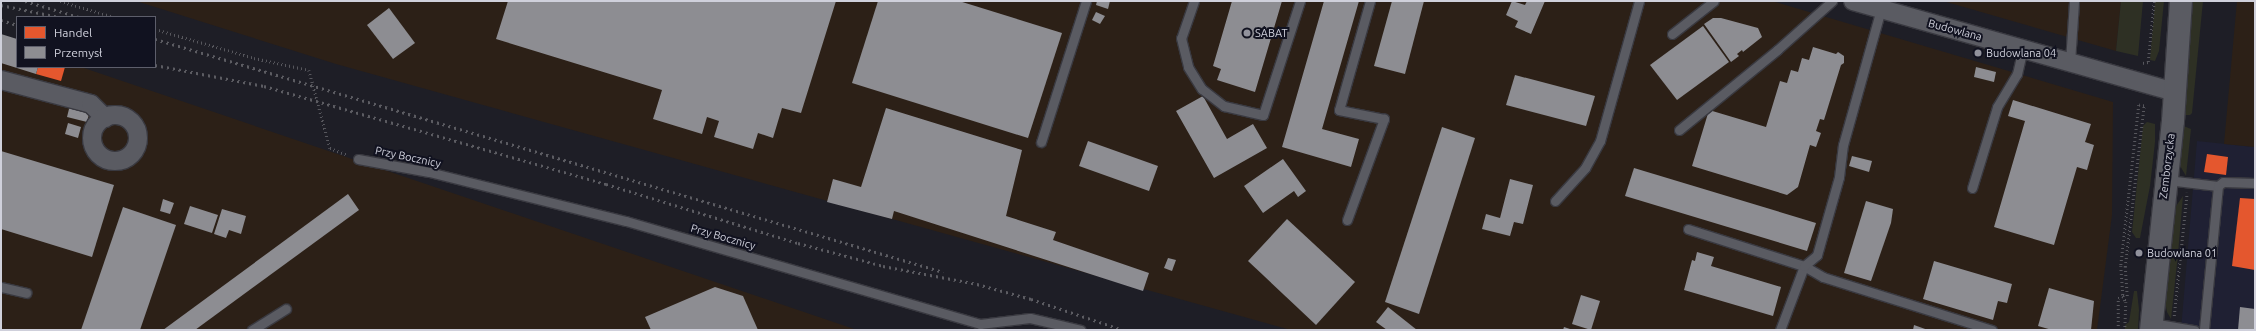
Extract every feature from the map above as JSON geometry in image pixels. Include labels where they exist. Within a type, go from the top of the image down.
[{"type":"street","name":"Budowlana","points":[[1853,1],[2174,92]]},
{"type":"street","name":"Zemborzycka","points":[[2151,326],[2174,92],[2181,1]]},
{"type":"street","points":[[1,80],[90,104],[105,118]]},
{"type":"lane","points":[[1041,142],[1086,1]]},
{"type":"lane","points":[[1194,1],[1182,38],[1188,67],[1202,89],[1224,106],[1263,115],[1300,1]]},
{"type":"lane","points":[[1347,220],[1384,120],[1339,110],[1370,1]]},
{"type":"lane","points":[[1555,201],[1585,168],[1600,141],[1639,1]]},
{"type":"lane","points":[[1672,34],[1714,1]]},
{"type":"lane","points":[[1679,130],[1777,50],[1832,1]]},
{"type":"lane","points":[[2070,62],[2074,1]]},
{"type":"lane","points":[[1780,330],[1804,266],[1817,255],[1839,177],[1843,145],[1881,9]]},
{"type":"lane","points":[[1972,188],[1997,107],[2017,74],[2023,49]]},
{"type":"lane","name":"Przy Bocznicy","points":[[358,159],[429,172],[626,221],[980,324],[1030,318],[1081,330]]},
{"type":"lane","points":[[2165,180],[2218,186],[2223,182],[2255,184]]},
{"type":"lane","points":[[2204,330],[2218,186]]},
{"type":"lane","points":[[1688,229],[1804,266],[1823,277],[1992,330]]},
{"type":"lane","points":[[1,287],[26,293]]},
{"type":"lane","points":[[252,330],[286,309]]},
{"type":"lane","points":[[2151,326],[2173,326],[2194,330]]},
{"type":"path","points":[[60,1],[111,16]]},
{"type":"path","points":[[2143,63],[2148,62],[2154,1]]},
{"type":"path","points":[[156,29],[254,58],[309,70],[330,148],[358,159]]},
{"type":"path","points":[[2118,330],[2118,298],[2124,296],[2127,296],[2125,267],[2144,106],[2139,105],[2121,266],[2124,296],[2126,302],[2125,330]]},
{"type":"path","points":[[2173,326],[2189,183]]},
{"type":"shaded area","points":[[136,1],[1772,1],[2113,102],[2112,215],[2097,330],[1291,330],[336,64]]},
{"type":"shaded area","points":[[1943,1],[2121,1],[2116,51]]},
{"type":"shaded area","points":[[2237,1],[2255,1],[2255,147],[2224,144]]},
{"type":"shaded area","points":[[1,40],[16,65],[16,68],[84,68],[857,330],[1,330]]},
{"type":"shaded area","points":[[2197,141],[2255,147],[2255,330],[2181,330]]},
{"type":"green space","points":[[2121,1],[2143,1],[2138,56],[2116,51]]},
{"type":"green space","points":[[2155,1],[2164,1],[2159,51],[2155,61],[2150,60]]},
{"type":"green space","points":[[2193,1],[2203,1],[2192,113],[2190,115],[2182,115]]},
{"type":"green space","points":[[2147,122],[2155,124],[2155,142],[2150,186],[2140,238],[2136,238],[2132,232],[2143,126]]},
{"type":"green space","points":[[2181,125],[2191,129],[2186,176],[2179,164]]},
{"type":"green space","points":[[2183,196],[2171,319],[2167,312],[2165,301],[2174,209]]},
{"type":"green space","points":[[2134,291],[2137,291],[2139,310],[2138,330],[2125,330],[2125,325],[2129,322]]},
{"type":"building: Handel","points":[[38,68],[65,68],[61,81],[36,74]]},
{"type":"building: Handel","points":[[2207,154],[2228,157],[2226,175],[2204,172]]},
{"type":"building: Handel","points":[[2240,198],[2255,199],[2255,270],[2232,266]]},
{"type":"building: Przemysł","points":[[508,1],[836,1],[801,113],[782,108],[773,138],[758,133],[753,149],[714,137],[719,121],[707,117],[702,134],[653,119],[662,90],[496,39]]},
{"type":"building: Przemysł","points":[[878,1],[959,1],[1062,33],[1028,138],[852,83]]},
{"type":"building: Przemysł","points":[[1097,1],[1110,1],[1108,9],[1096,5]]},
{"type":"building: Przemysł","name":"SABAT","points":[[1232,1],[1282,1],[1255,92],[1217,80],[1221,69],[1213,66]]},
{"type":"building: Przemysł","points":[[1324,1],[1359,1],[1322,129],[1359,139],[1351,167],[1282,147]]},
{"type":"building: Przemysł","points":[[1392,1],[1424,1],[1405,74],[1374,66]]},
{"type":"building: Przemysł","points":[[1512,1],[1525,5],[1527,1],[1545,1],[1531,34],[1515,27],[1518,21],[1506,15]]},
{"type":"building: Przemysł","points":[[389,8],[415,43],[393,59],[367,25]]},
{"type":"building: Przemysł","points":[[1096,12],[1105,16],[1100,24],[1092,20]]},
{"type":"building: Przemysł","points":[[1713,18],[1721,18],[1758,28],[1762,37],[1743,52],[1742,50],[1737,54],[1739,56],[1731,62],[1704,24]]},
{"type":"building: Przemysł","points":[[1703,26],[1729,62],[1677,100],[1650,65]]},
{"type":"building: Przemysł","points":[[1,34],[16,39],[16,68],[1,63]]},
{"type":"building: Przemysł","points":[[1813,47],[1836,54],[1838,52],[1844,56],[1844,63],[1841,65],[1824,120],[1820,119],[1816,131],[1821,133],[1816,147],[1810,145],[1798,187],[1787,195],[1692,166],[1709,110],[1766,127],[1780,81],[1787,83],[1791,70],[1798,72],[1802,58],[1809,60]]},
{"type":"building: Przemysł","points":[[1976,67],[1996,72],[1994,82],[1974,77]]},
{"type":"building: Przemysł","points":[[17,68],[38,68],[36,74]]},
{"type":"building: Przemysł","points":[[1515,75],[1595,96],[1586,126],[1506,105]]},
{"type":"building: Przemysł","points":[[1203,96],[1227,139],[1253,124],[1267,148],[1214,178],[1176,111]]},
{"type":"building: Przemysł","points":[[2013,100],[2091,124],[2085,142],[2094,145],[2087,170],[2077,167],[2054,245],[1994,227],[2025,121],[2008,116]]},
{"type":"building: Przemysł","points":[[70,105],[90,110],[87,122],[67,117]]},
{"type":"building: Przemysł","points":[[886,108],[1022,150],[1006,216],[1056,232],[1053,240],[1149,273],[1143,291],[894,211],[892,219],[827,202],[833,179],[861,187]]},
{"type":"building: Przemysł","points":[[68,123],[81,127],[78,138],[65,134]]},
{"type":"building: Przemysł","points":[[1442,127],[1475,138],[1419,314],[1385,302]]},
{"type":"building: Przemysł","points":[[1088,141],[1158,166],[1149,191],[1079,166]]},
{"type":"building: Przemysł","points":[[1,151],[114,185],[92,257],[1,229]]},
{"type":"building: Przemysł","points":[[1852,156],[1872,161],[1869,172],[1849,166]]},
{"type":"building: Przemysł","points":[[1283,159],[1306,191],[1298,197],[1294,191],[1263,213],[1244,186]]},
{"type":"building: Przemysł","points":[[1634,168],[1816,223],[1807,251],[1625,196]]},
{"type":"building: Przemysł","points":[[1510,179],[1533,185],[1523,224],[1514,222],[1510,236],[1482,229],[1486,214],[1500,218]]},
{"type":"building: Przemysł","points":[[348,194],[359,210],[195,330],[163,330]]},
{"type":"building: Przemysł","points":[[163,199],[174,203],[170,214],[160,211]]},
{"type":"building: Przemysł","points":[[1866,201],[1893,209],[1891,223],[1871,281],[1844,273]]},
{"type":"building: Przemysł","points":[[190,206],[218,215],[212,233],[184,224]]},
{"type":"building: Przemysł","points":[[123,207],[176,225],[140,330],[81,330]]},
{"type":"building: Przemysł","points":[[222,209],[246,216],[241,234],[229,230],[226,238],[214,234]]},
{"type":"building: Przemysł","points":[[1287,219],[1355,282],[1316,325],[1248,261]]},
{"type":"building: Przemysł","points":[[1697,252],[1714,257],[1711,266],[1781,287],[1773,316],[1684,290],[1692,260],[1695,261]]},
{"type":"building: Przemysł","points":[[1168,258],[1176,260],[1172,271],[1164,268]]},
{"type":"building: Przemysł","points":[[1934,261],[2012,284],[2007,303],[1998,301],[1993,320],[1923,299]]},
{"type":"building: Przemysł","points":[[715,287],[743,296],[758,330],[651,330],[645,317]]},
{"type":"building: Przemysł","points":[[2049,288],[2094,301],[2091,330],[2052,330],[2038,326]]},
{"type":"building: Przemysł","points":[[1581,295],[1600,301],[1591,330],[1572,324]]},
{"type":"building: Przemysł","points":[[1388,307],[1417,330],[1387,330],[1376,322]]},
{"type":"building: Przemysł","points":[[2240,307],[2255,309],[2255,330],[2238,330]]},
{"type":"building: Przemysł","points":[[1914,325],[1928,330],[1913,330]]},
{"type":"building: Przemysł","points":[[1564,327],[1573,330],[1563,330]]},
{"type":"railway","points":[[25,1],[76,16]]},
{"type":"railway","points":[[1,5],[54,16]]},
{"type":"railway","points":[[1,20],[16,25]]},
{"type":"railway","points":[[156,39],[943,272]]},
{"type":"railway","points":[[156,65],[264,86],[606,184],[798,243],[883,266],[977,284],[1031,299],[1123,330]]},
{"type":"place","name":"SABAT","points":[[1247,33]]},
{"type":"place","name":"Budowlana 04","points":[[1978,53]]},
{"type":"place","name":"Budowlana 01","points":[[2139,253]]}]
